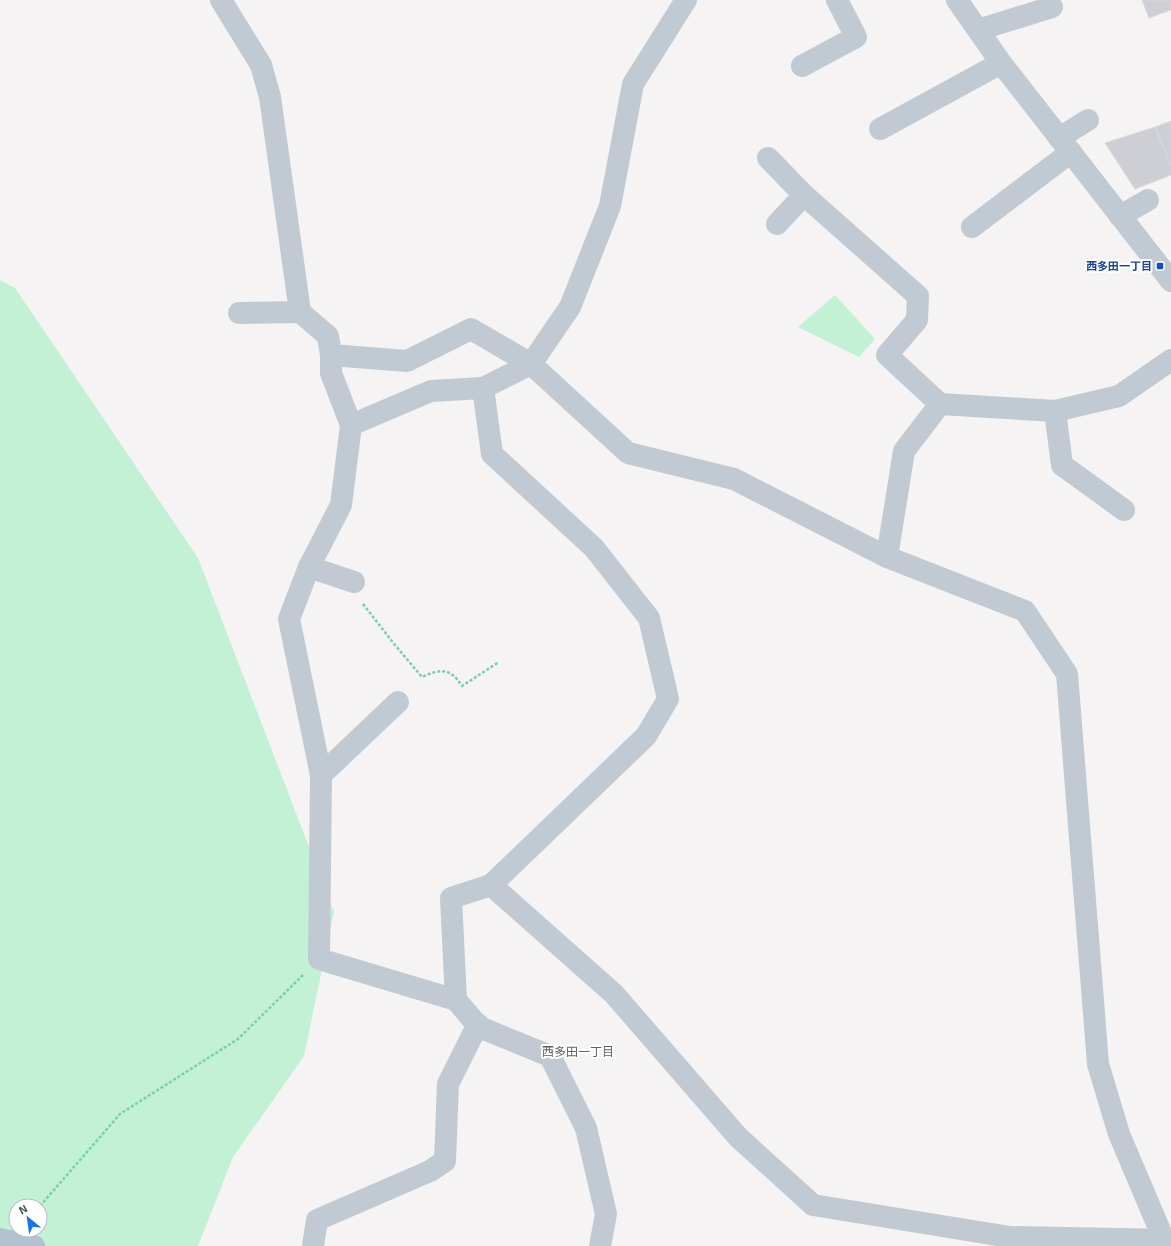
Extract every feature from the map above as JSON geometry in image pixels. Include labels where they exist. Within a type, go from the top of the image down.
[{"type":"main road","points":[[0,1239],[34,1246]]},
{"type":"street","points":[[221,0],[260,65],[270,97],[300,312],[328,336],[331,355],[331,373],[351,425],[341,505],[310,567],[289,619],[321,775],[319,959],[456,1000],[479,1027],[550,1056],[586,1128],[606,1214],[600,1246]]},
{"type":"street","points":[[351,425],[431,391],[483,388],[531,364],[570,307],[610,206],[633,84],[686,0]]},
{"type":"street","points":[[802,66],[856,37],[837,0]]},
{"type":"street","points":[[957,0],[1001,63],[1171,280]]},
{"type":"street","points":[[978,30],[1052,7]]},
{"type":"street","points":[[880,129],[1001,63]]},
{"type":"street","points":[[972,228],[1065,145],[1088,120]]},
{"type":"street","points":[[768,158],[804,195],[918,296],[917,320],[887,355],[940,404],[1055,411],[1119,396],[1171,360]]},
{"type":"street","points":[[777,224],[804,195]]},
{"type":"street","points":[[1120,216],[1148,200]]},
{"type":"street","points":[[239,313],[300,312]]},
{"type":"street","points":[[331,355],[407,361],[471,329],[531,364],[628,453],[734,479],[887,557],[1025,611],[1067,674],[1098,1064],[1119,1134],[1168,1240],[1010,1236],[813,1206],[738,1137],[614,994],[491,885]]},
{"type":"street","points":[[456,1000],[450,898],[491,885],[646,736],[668,699],[649,618],[594,548],[492,454],[483,388]]},
{"type":"street","points":[[887,557],[904,451],[940,404]]},
{"type":"street","points":[[1055,411],[1062,465],[1124,510]]},
{"type":"street","points":[[310,567],[354,582]]},
{"type":"street","points":[[321,775],[398,702]]},
{"type":"street","points":[[313,1246],[317,1220],[430,1171],[445,1161],[448,1084],[478,1024]]},
{"type":"path","points":[[354,582],[358,598],[422,677],[435,671],[446,671],[458,680],[462,686],[499,662]]},
{"type":"path","points":[[47,1198],[120,1114],[238,1039],[319,959]]},
{"type":"green space","points":[[0,280],[15,288],[198,558],[334,912],[304,1056],[233,1157],[198,1246],[0,1246]]},
{"type":"green space","points":[[835,295],[875,339],[859,357],[798,327]]},
{"type":"building","points":[[1142,0],[1171,0],[1171,10],[1149,18]]},
{"type":"building","points":[[1171,121],[1171,166],[1155,127]]},
{"type":"building","points":[[1155,127],[1171,166],[1171,175],[1135,189],[1105,143]]},
{"type":"place","name":"西多田一丁目","points":[[1160,266]]},
{"type":"district","name":"西多田一丁目","points":[[578,1052]]}]
